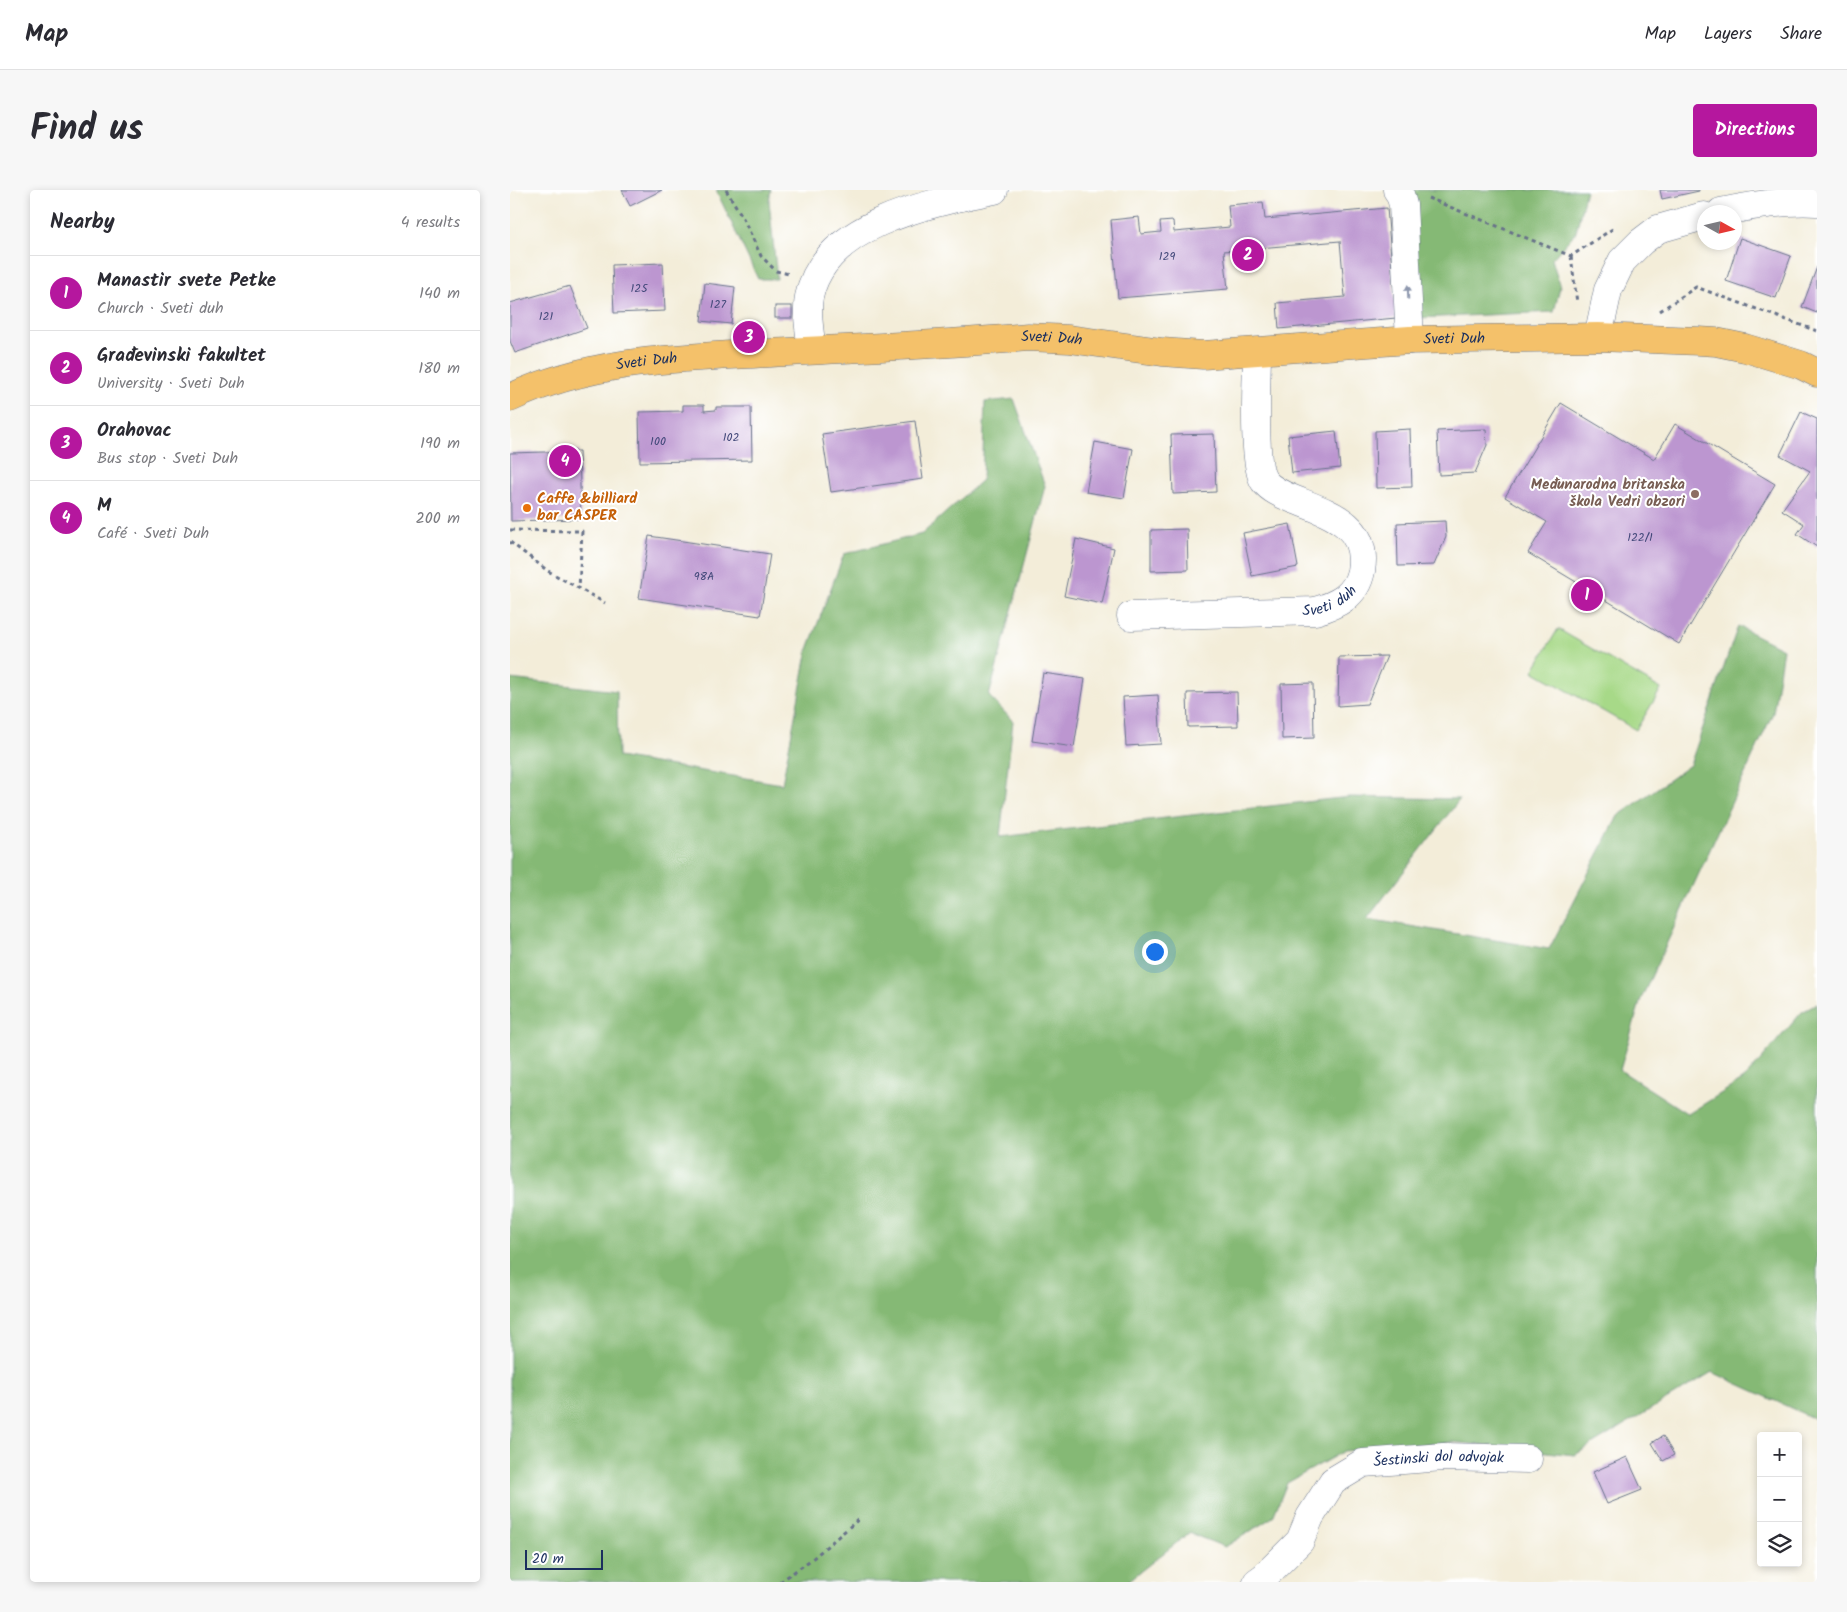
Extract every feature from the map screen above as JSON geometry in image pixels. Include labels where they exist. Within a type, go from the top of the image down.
[{"type":"main road","name":"Sveti Duh","points":[[510,398],[548,382],[574,374],[615,366],[688,358],[1028,337],[1070,339],[1182,354],[1257,352],[1410,340],[1598,338],[1716,342],[1769,354],[1817,372]]},
{"type":"street","points":[[812,350],[808,306],[810,295],[815,280],[827,260],[847,241],[873,225],[938,202],[994,190]]},
{"type":"street","points":[[1397,190],[1400,194],[1403,214],[1410,340]]},
{"type":"street","points":[[1742,207],[1759,204],[1801,201],[1817,202]]},
{"type":"street","points":[[1598,338],[1608,290],[1622,261],[1641,242],[1658,229],[1697,218]]},
{"type":"street","name":"Sveti duh","points":[[1131,616],[1315,611],[1343,600],[1354,587],[1360,574],[1362,558],[1361,545],[1354,533],[1332,515],[1272,489],[1264,480],[1260,470],[1257,444],[1257,352]]},
{"type":"street","name":"Šestinski dol odvojak","points":[[1256,1582],[1264,1577],[1300,1540],[1310,1518],[1333,1481],[1363,1462],[1443,1457],[1528,1458]]},
{"type":"path","points":[[726,190],[742,216],[761,256],[776,271],[815,280]]},
{"type":"path","points":[[1426,197],[1571,256]]},
{"type":"path","points":[[1571,256],[1620,224]]},
{"type":"path","points":[[1571,256],[1577,304]]},
{"type":"path","points":[[1655,315],[1696,287],[1817,331]]},
{"type":"path","points":[[510,530],[582,531],[579,589]]},
{"type":"path","points":[[510,542],[548,571],[605,603]]},
{"type":"path","points":[[780,1582],[812,1559],[860,1518]]},
{"type":"green space","points":[[716,190],[771,190],[769,201],[777,279],[758,279]]},
{"type":"green space","points":[[1410,190],[1586,190],[1576,232],[1552,259],[1560,287],[1554,312],[1418,318]]},
{"type":"green space","points":[[1014,399],[1045,486],[989,696],[1013,721],[1000,837],[1349,797],[1460,799],[1367,919],[1549,949],[1618,816],[1690,765],[1738,626],[1783,649],[1773,713],[1641,999],[1620,1070],[1688,1114],[1744,1079],[1802,1012],[1817,1004],[1817,1420],[1712,1372],[1575,1455],[1452,1442],[1344,1451],[1287,1483],[1273,1517],[1225,1547],[1189,1533],[1127,1582],[510,1582],[510,679],[617,691],[618,757],[782,784],[808,649],[844,554],[922,534],[982,480],[985,402]]},
{"type":"green space","points":[[1558,629],[1661,689],[1636,730],[1533,671]]},
{"type":"building","points":[[622,190],[662,190],[630,206]]},
{"type":"building","points":[[1660,190],[1699,190],[1699,191],[1662,199]]},
{"type":"building","points":[[1263,202],[1265,219],[1387,208],[1396,318],[1279,329],[1277,303],[1345,297],[1340,241],[1224,251],[1228,289],[1118,298],[1111,220],[1139,217],[1141,234],[1161,232],[1160,222],[1173,221],[1174,232],[1230,227],[1228,205]]},
{"type":"building","points":[[1742,239],[1791,256],[1776,298],[1726,281],[1736,250],[1742,250]]},
{"type":"building","points":[[663,263],[665,311],[614,313],[612,265]]},
{"type":"building","points":[[1817,267],[1817,313],[1802,307]]},
{"type":"building","points":[[705,283],[735,287],[731,324],[701,321]]},
{"type":"building","points":[[570,286],[587,328],[515,353],[510,341],[510,303]]},
{"type":"building","points":[[775,306],[792,306],[792,318],[775,318]]},
{"type":"building","points":[[1561,403],[1654,459],[1675,424],[1775,484],[1679,644],[1528,553],[1547,522],[1505,497]]},
{"type":"building","points":[[683,405],[704,405],[704,411],[716,410],[716,407],[751,407],[752,460],[640,462],[639,412],[683,411]]},
{"type":"building","points":[[1801,412],[1817,419],[1817,547],[1797,534],[1804,524],[1782,510],[1810,471],[1780,455]]},
{"type":"building","points":[[915,421],[923,479],[831,492],[822,434]]},
{"type":"building","points":[[1410,429],[1412,487],[1376,488],[1375,431]]},
{"type":"building","points":[[1486,429],[1487,445],[1475,473],[1439,475],[1437,431]]},
{"type":"building","points":[[1336,431],[1340,468],[1292,473],[1288,436]]},
{"type":"building","points":[[1214,434],[1216,492],[1173,494],[1171,435]]},
{"type":"building","points":[[1095,442],[1133,449],[1124,498],[1086,492]]},
{"type":"building","points":[[579,451],[581,519],[511,521],[510,453]]},
{"type":"building","points":[[1445,521],[1446,537],[1434,565],[1398,566],[1397,523]]},
{"type":"building","points":[[1290,524],[1298,567],[1252,576],[1243,533]]},
{"type":"building","points":[[1187,529],[1188,570],[1151,571],[1151,530]]},
{"type":"building","points":[[649,536],[770,554],[760,616],[639,598]]},
{"type":"building","points":[[1076,539],[1114,548],[1102,604],[1064,596]]},
{"type":"building","points":[[1387,656],[1367,704],[1338,706],[1339,657]]},
{"type":"building","points":[[1043,673],[1085,679],[1074,747],[1032,741]]},
{"type":"building","points":[[1313,683],[1314,738],[1282,739],[1281,684]]},
{"type":"building","points":[[1237,692],[1238,726],[1188,727],[1187,693]]},
{"type":"building","points":[[1158,695],[1161,744],[1126,746],[1123,697]]},
{"type":"building","points":[[1663,1436],[1674,1455],[1663,1461],[1652,1443]]},
{"type":"building","points":[[1627,1457],[1642,1490],[1607,1504],[1593,1472]]},
{"type":"place","name":"Građevinski fakultet","points":[[1248,255]]},
{"type":"place","name":"Orahovac","points":[[749,337]]},
{"type":"place","name":"M","points":[[565,461]]},
{"type":"place","name":"Međunarodna britanska škola Vedri obzori","points":[[1695,494]]},
{"type":"place","name":"Caffe &billiard bar CASPER","points":[[527,508]]},
{"type":"place","name":"Manastir svete Petke","points":[[1587,595]]}]
